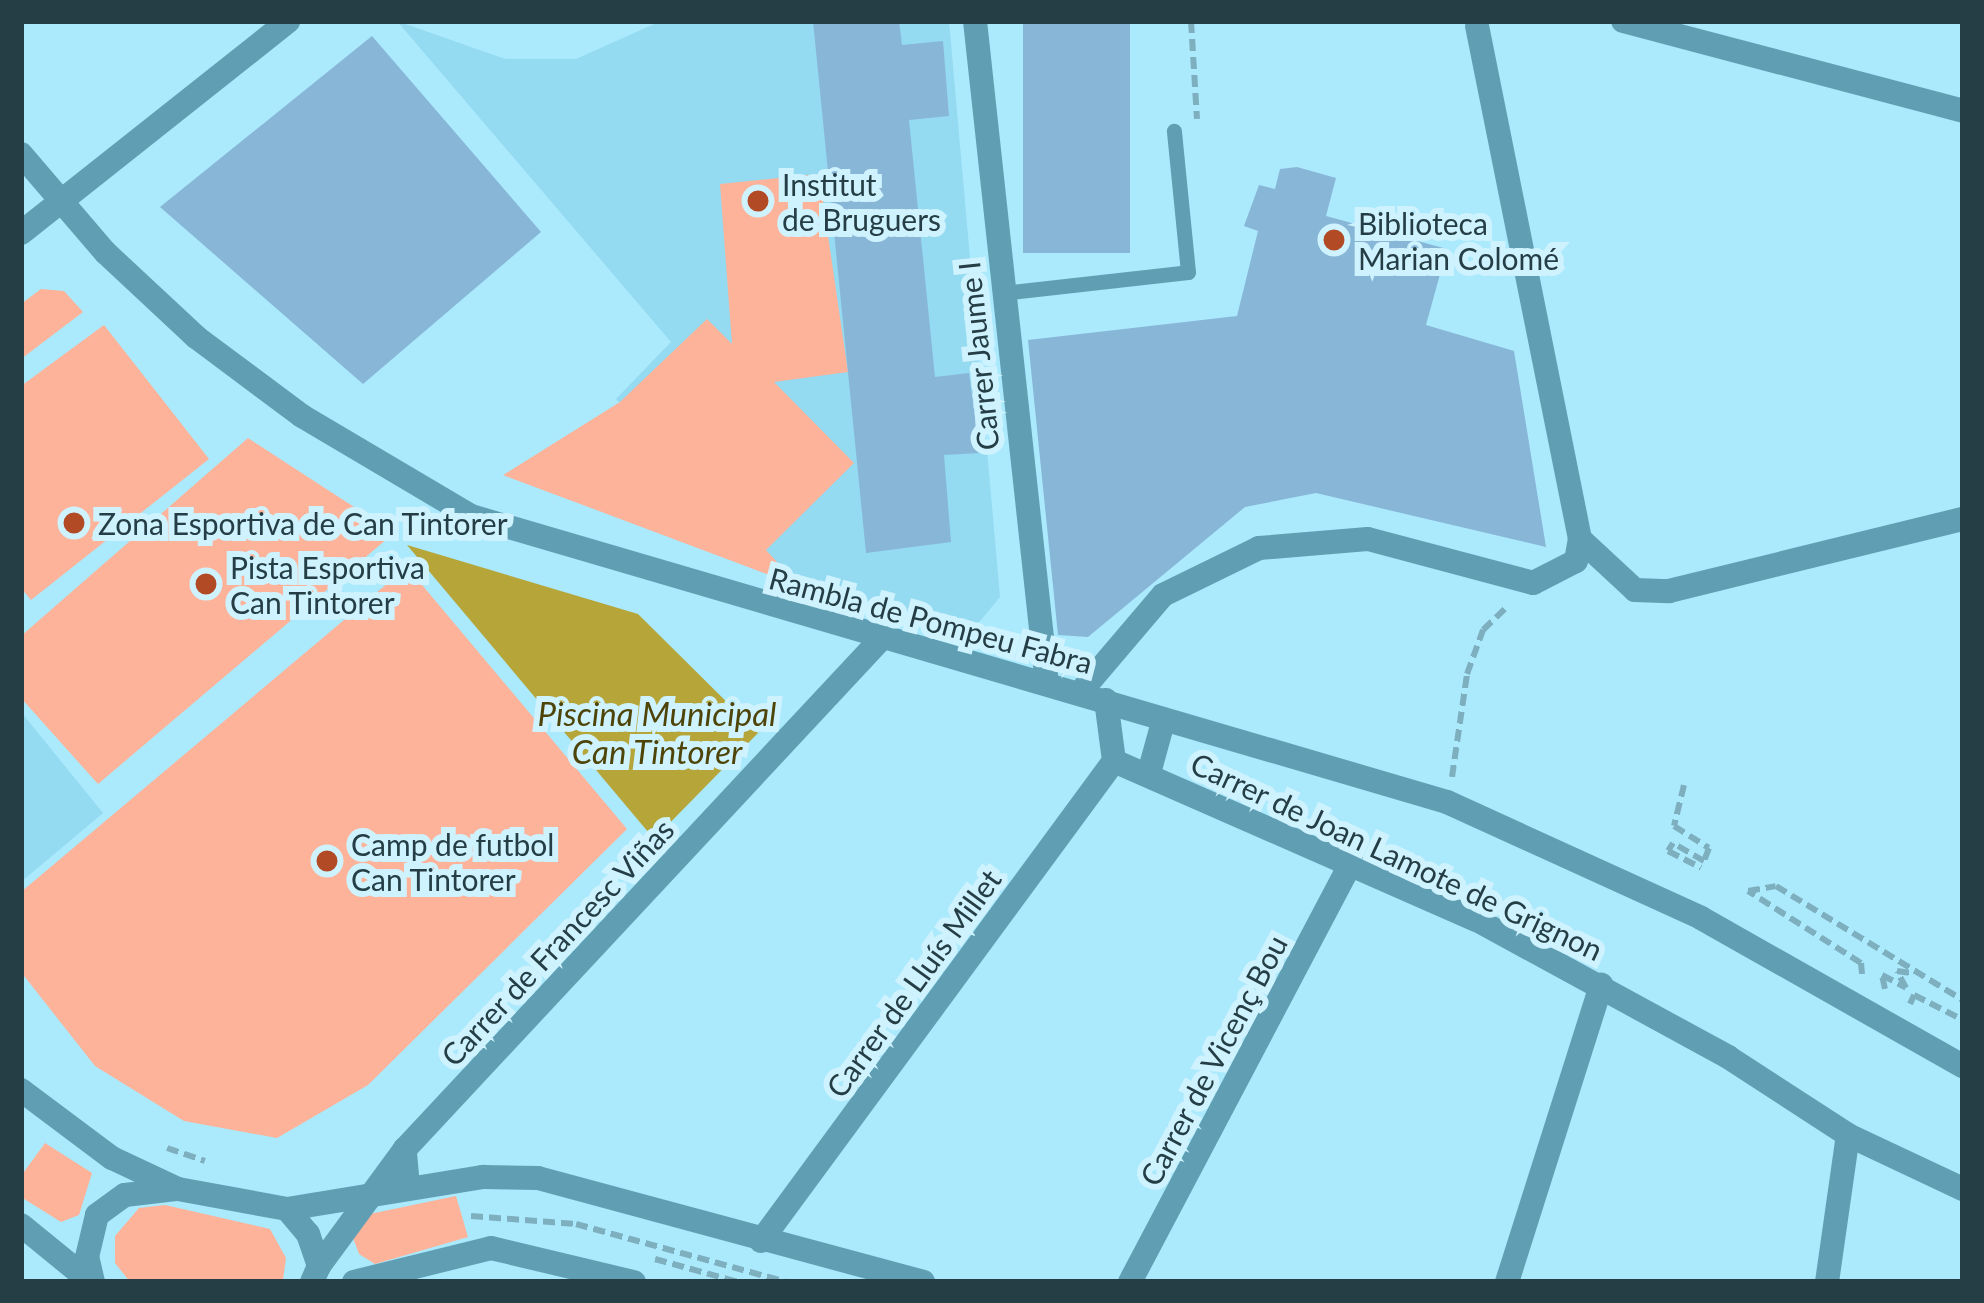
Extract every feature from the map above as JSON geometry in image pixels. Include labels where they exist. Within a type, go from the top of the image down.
[{"type":"street","points":[[21,232],[288,21]]},
{"type":"street","name":"Carrer Jaume I","points":[[975,21],[1047,684]]},
{"type":"street","points":[[1623,21],[1962,108]]},
{"type":"street","points":[[1114,761],[1094,694],[1162,595],[1259,548],[1368,539],[1533,584],[1576,560],[1580,539],[1482,23]]},
{"type":"street","name":"Rambla de Pompeu Fabra","points":[[21,154],[196,337],[302,416],[471,516],[879,641],[1094,694],[1163,722],[1447,802],[1701,918],[1963,1066]]},
{"type":"street","points":[[1580,539],[1635,590],[1669,591],[1963,519]]},
{"type":"street","name":"Carrer de Francesc Viñas","points":[[316,1274],[404,1149],[879,641]]},
{"type":"street","points":[[1149,773],[1163,722]]},
{"type":"street","name":"Carrer de Joan Lamote de Grignon","points":[[1114,761],[1350,865],[1601,985],[1848,1136],[1963,1189]]},
{"type":"street","name":"Carrer de Lluís Millet","points":[[760,1241],[1114,761]]},
{"type":"street","name":"Carrer de Vicenç Bou","points":[[1130,1282],[1350,865]]},
{"type":"street","points":[[1508,1282],[1601,985]]},
{"type":"street","points":[[21,1090],[112,1158],[178,1189],[287,1209],[483,1177],[582,1191],[922,1282]]},
{"type":"street","points":[[1826,1282],[1848,1136]]},
{"type":"street","points":[[404,1149],[407,1187]]},
{"type":"street","points":[[92,1282],[87,1257],[97,1215],[125,1195],[178,1189]]},
{"type":"street","points":[[287,1209],[316,1274]]},
{"type":"street","points":[[21,1226],[92,1282]]},
{"type":"street","points":[[354,1282],[490,1248],[634,1282]]},
{"type":"lane","points":[[1002,293],[1188,272],[1174,131]]},
{"type":"path","points":[[1174,131],[1173,121],[1202,118],[1191,21]]},
{"type":"path","points":[[1454,767],[1483,630]]},
{"type":"path","points":[[1684,784],[1674,826],[1709,848],[1704,861],[1673,843],[1668,851],[1701,868]]},
{"type":"path","points":[[1862,975],[1861,963],[1748,891],[1776,886],[1963,1000]]},
{"type":"path","points":[[1885,988],[1882,975],[1906,988],[1897,971],[1918,974]]},
{"type":"path","points":[[1910,1004],[1914,994],[1963,1020]]},
{"type":"path","points":[[147,1139],[211,1163]]},
{"type":"path","points":[[573,1237],[582,1191]]},
{"type":"path","points":[[471,1216],[576,1224],[787,1282]]},
{"type":"shaded area","name":"Institut de Bruguers","points":[[397,21],[505,59],[576,59],[661,21],[949,21],[1000,597],[971,632],[799,586],[616,399],[671,342]]},
{"type":"shaded area","points":[[819,174],[848,372],[774,382],[854,463],[766,550],[799,586],[503,475],[620,402],[707,319],[732,344],[720,184]]},
{"type":"shaded area","points":[[41,289],[64,291],[83,312],[21,359],[21,304]]},
{"type":"shaded area","name":"Zona Esportiva de Can Tintorer","points":[[104,325],[209,459],[31,600],[21,588],[21,386]]},
{"type":"shaded area","name":"Pista Esportiva Can Tintorer","points":[[248,438],[394,533],[98,784],[21,698],[21,636]]},
{"type":"shaded area","name":"Camp de futbol Can Tintorer","points":[[407,567],[627,829],[368,1085],[277,1138],[184,1121],[95,1066],[21,972],[21,892]]},
{"type":"shaded area","points":[[21,712],[103,813],[21,882]]},
{"type":"shaded area","points":[[45,1143],[92,1173],[79,1215],[61,1222],[21,1197],[21,1176]]},
{"type":"shaded area","points":[[456,1196],[468,1237],[375,1264],[359,1254],[352,1235],[365,1215]]},
{"type":"shaded area","points":[[165,1205],[270,1229],[286,1258],[283,1280],[130,1282],[115,1263],[115,1236],[139,1208]]},
{"type":"water","name":"Piscina Municipal Can Tintorer","points":[[407,545],[638,614],[758,733],[654,839]]},
{"type":"building","points":[[813,21],[899,21],[902,45],[943,41],[949,116],[909,120],[935,377],[969,373],[980,453],[944,455],[951,542],[866,553]]},
{"type":"building","points":[[1023,21],[1130,21],[1130,253],[1023,253]]},
{"type":"building","points":[[372,36],[541,232],[363,384],[160,207]]},
{"type":"building","points":[[1297,167],[1336,178],[1326,216],[1447,249],[1426,325],[1514,351],[1546,547],[1316,493],[1245,507],[1088,637],[1058,635],[1028,340],[1237,316],[1258,231],[1244,226],[1259,185],[1275,189],[1280,169]]},
{"type":"place","name":"Institut de Bruguers","points":[[758,201]]},
{"type":"place","name":"Biblioteca Marian Colomé","points":[[1334,240]]},
{"type":"place","name":"Zona Esportiva de Can Tintorer","points":[[74,523]]},
{"type":"place","name":"Pista Esportiva Can Tintorer","points":[[206,584]]},
{"type":"place","name":"Camp de futbol Can Tintorer","points":[[327,861]]}]
